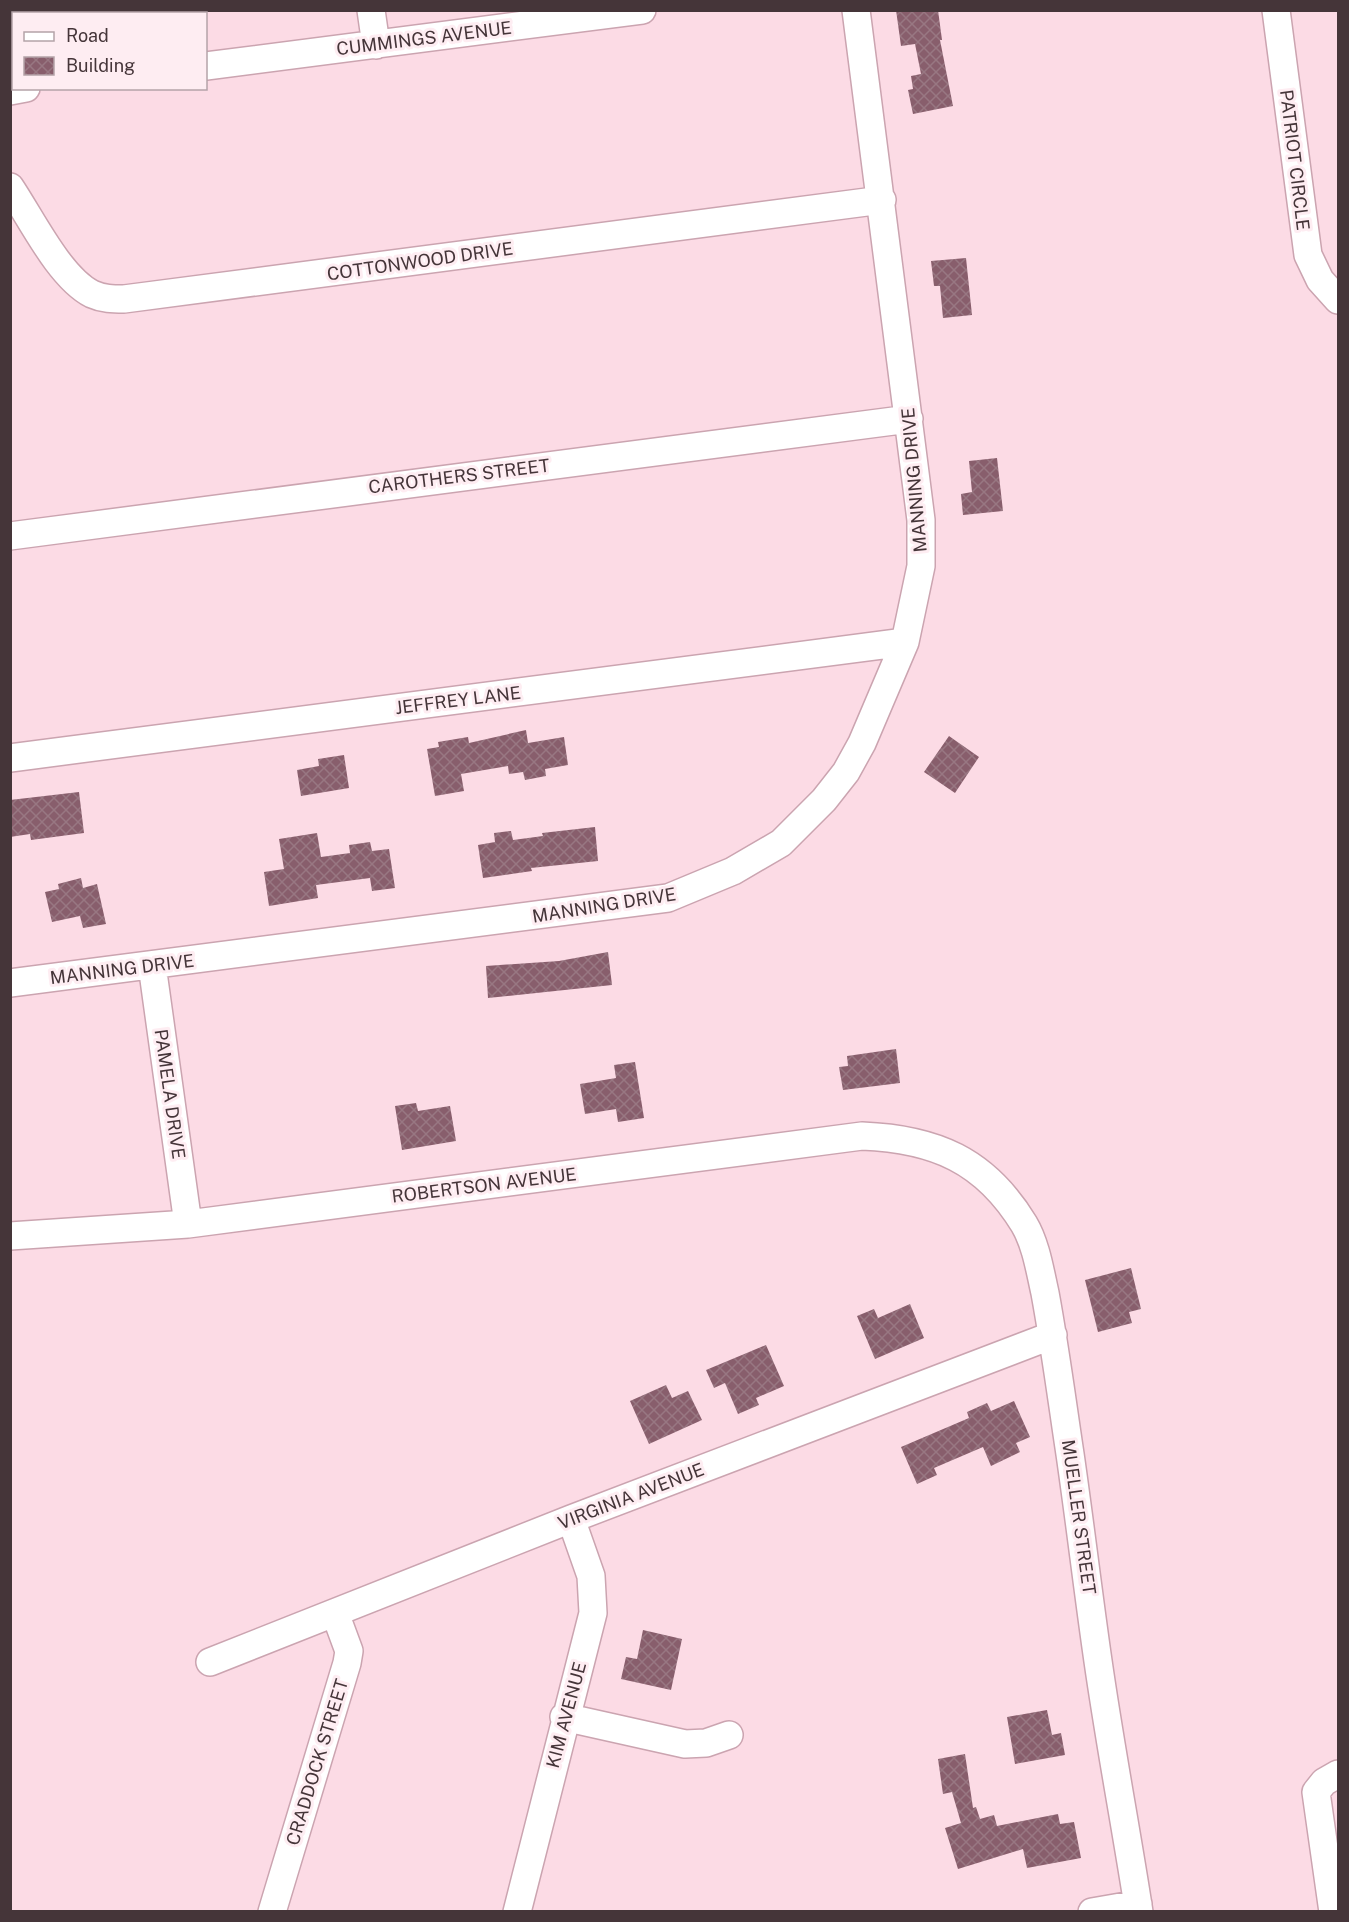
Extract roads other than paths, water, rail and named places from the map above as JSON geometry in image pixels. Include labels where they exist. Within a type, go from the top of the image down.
[{"type":"street","points":[[371,10],[376,45]]},
{"type":"street","name":"CUMMINGS AVENUE","points":[[207,66],[642,10]]},
{"type":"street","name":"MANNING DRIVE","points":[[10,983],[613,907],[668,898],[733,871],[781,843],[824,800],[846,772],[862,743],[905,642],[921,566],[921,520],[856,10]]},
{"type":"street","name":"PATRIOT CIRCLE","points":[[1276,10],[1308,255],[1320,280],[1338,300]]},
{"type":"street","name":"COTTONWOOD DRIVE","points":[[10,187],[66,272],[79,285],[106,298],[124,299],[882,200]]},
{"type":"street","name":"CAROTHERS STREET","points":[[10,536],[909,419]]},
{"type":"street","name":"JEFFREY LANE","points":[[10,758],[905,642]]},
{"type":"street","name":"PAMELA DRIVE","points":[[152,965],[188,1224]]},
{"type":"street","name":"ROBERTSON AVENUE","points":[[10,1236],[188,1224],[862,1136],[896,1137],[923,1142],[954,1155]]},
{"type":"street","name":"MUELLER STREET","points":[[954,1155],[993,1183],[1026,1227],[1038,1262],[1053,1335],[1098,1660],[1138,1908]]},
{"type":"street","name":"VIRGINIA AVENUE","points":[[210,1662],[571,1519],[1053,1335]]},
{"type":"street","name":"KIM AVENUE","points":[[517,1911],[564,1717],[589,1631],[594,1597],[591,1575],[571,1519]]},
{"type":"street","name":"CRADDOCK STREET","points":[[272,1911],[347,1663],[349,1651],[335,1612]]},
{"type":"street","points":[[564,1717],[685,1744],[706,1743],[729,1735]]},
{"type":"street","points":[[1333,1911],[1316,1792],[1324,1782],[1338,1774]]},
{"type":"street","points":[[1092,1911],[1138,1908]]}]
